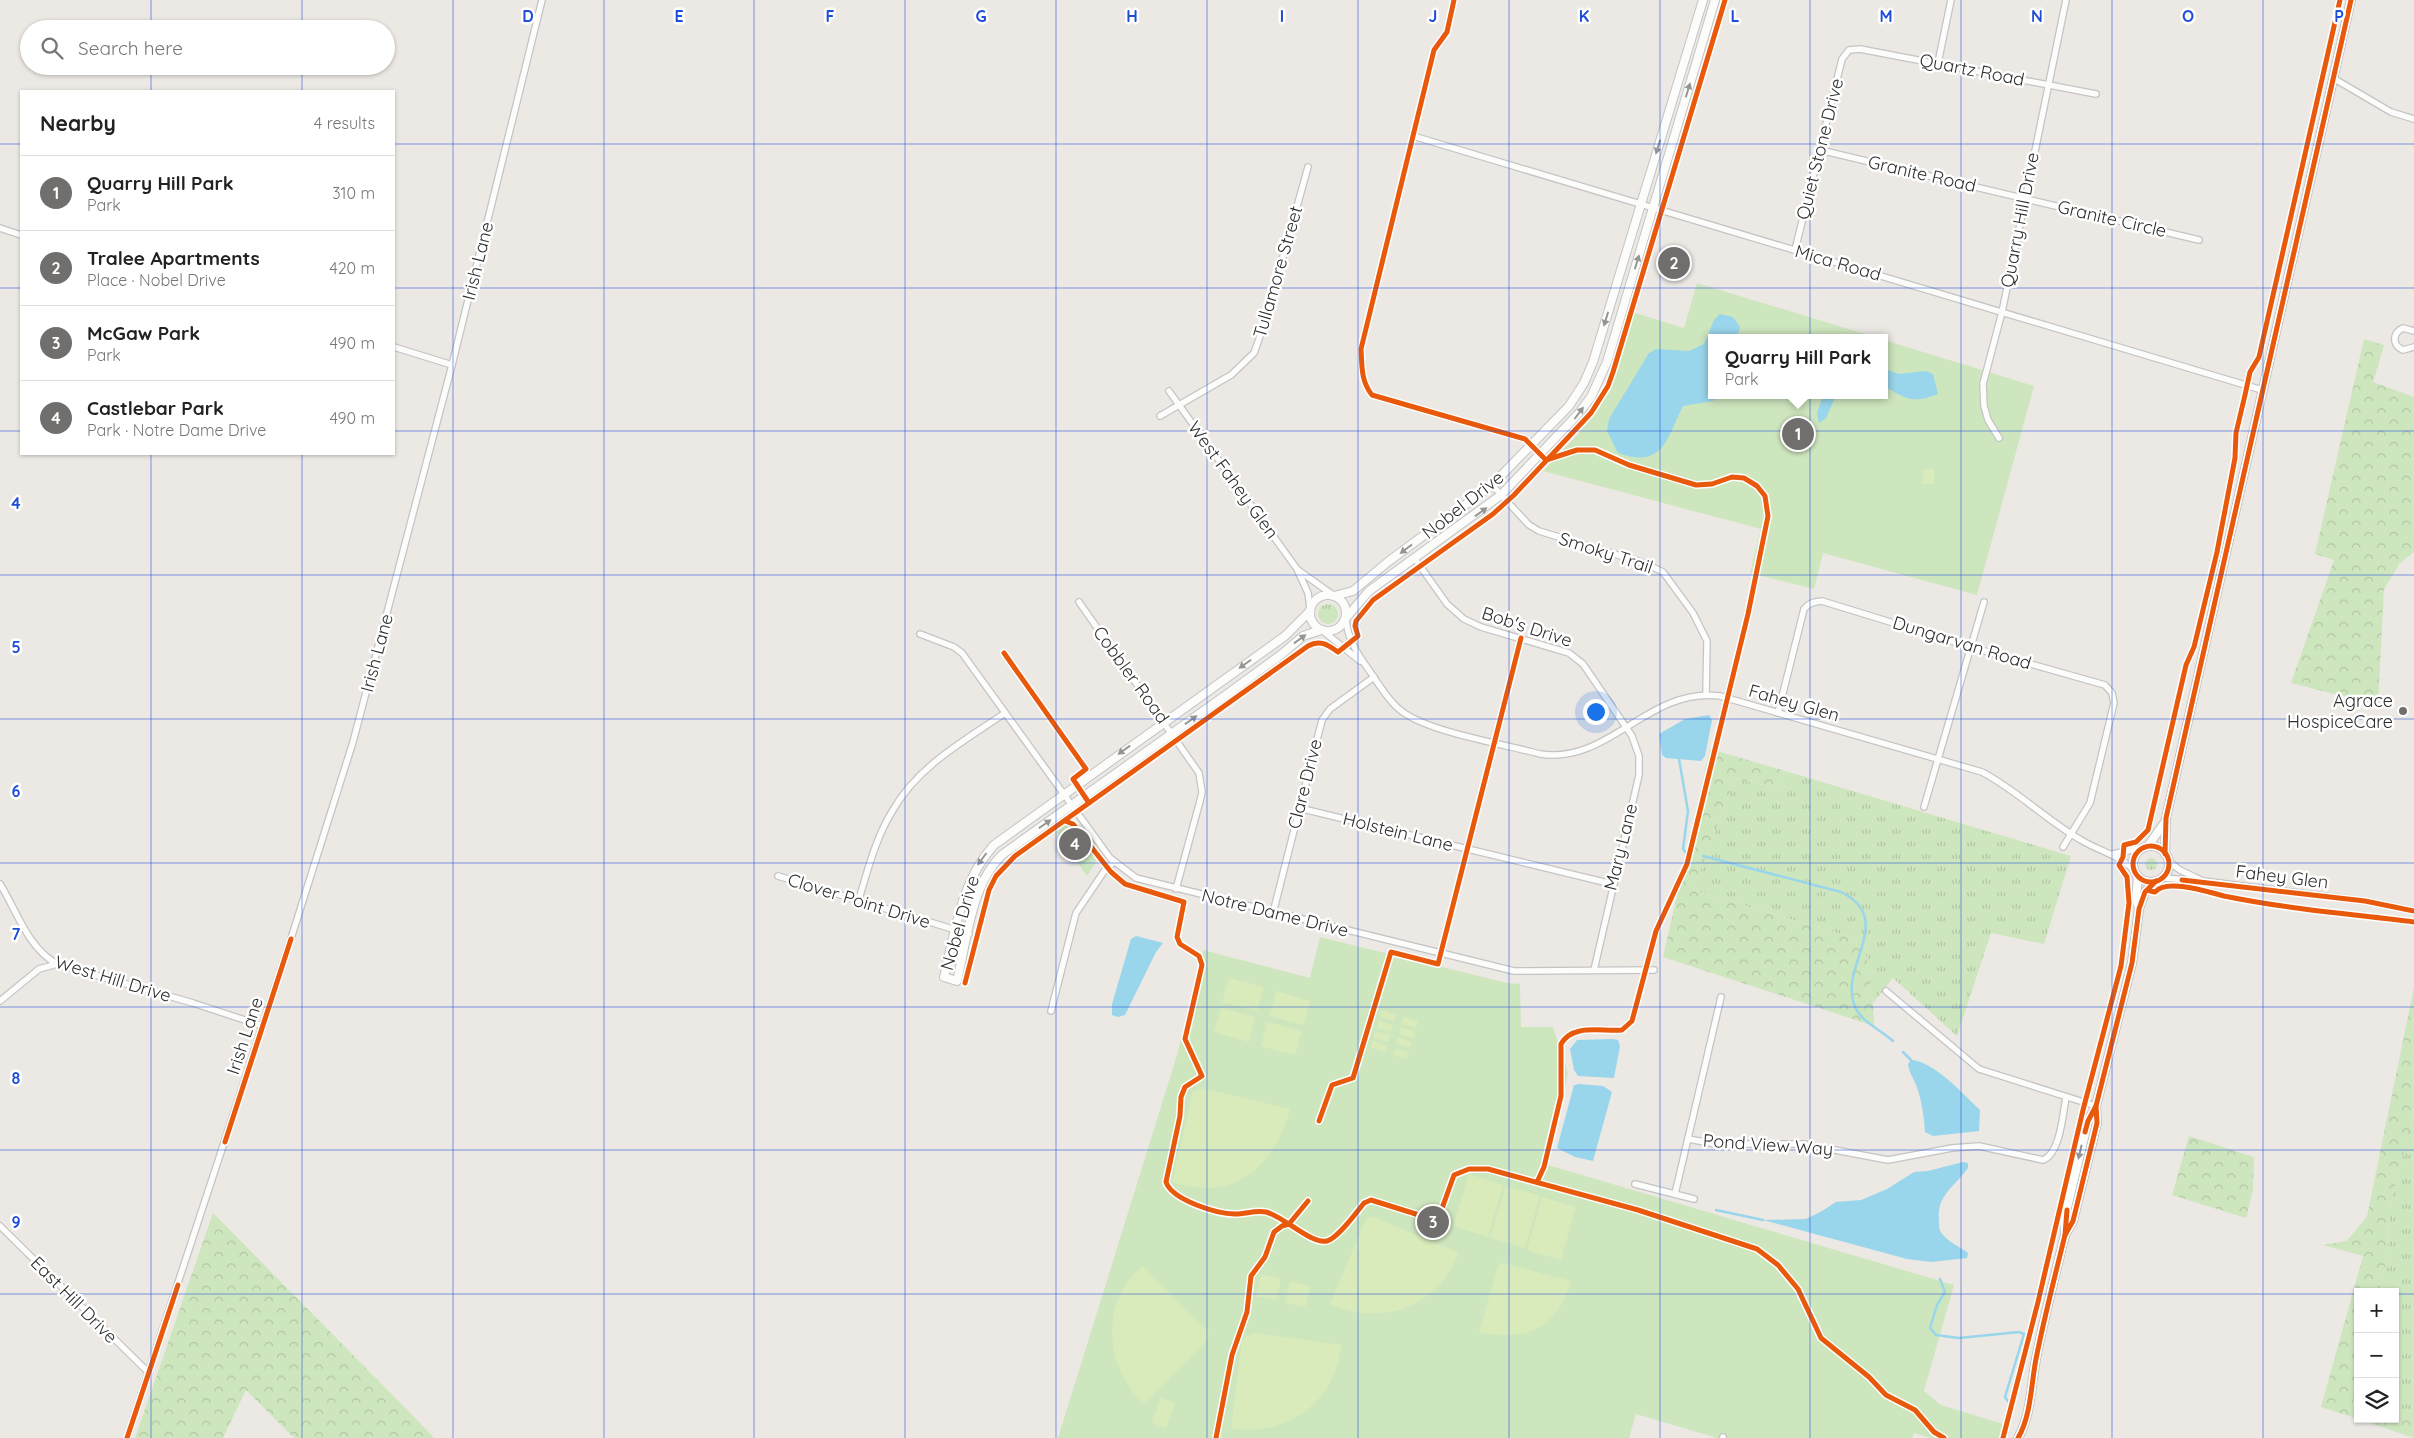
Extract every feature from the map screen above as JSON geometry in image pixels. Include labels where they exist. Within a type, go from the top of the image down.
[{"type":"street","name":"Irish Lane","points":[[127,1438],[263,1026],[352,742],[452,365],[542,0]]},
{"type":"street","name":"Nobel Drive","points":[[1703,0],[1591,368],[1569,406],[1492,485],[1349,594],[1320,597],[1285,636],[994,845],[976,868],[967,886],[944,978],[957,981],[980,889],[995,862],[1003,854],[1230,692],[1303,636],[1322,631],[1334,631],[1339,628],[1369,591],[1501,495],[1579,413],[1603,372],[1715,0]]},
{"type":"street","points":[[1938,63],[1951,0]]},
{"type":"street","name":"Quarry Hill Drive","points":[[1999,438],[1988,420],[1984,406],[1983,384],[2002,312],[2066,0]]},
{"type":"street","points":[[2018,1438],[2022,1431],[2044,1319],[2065,1235],[2064,1220],[2088,1121],[2096,1106],[2132,963],[2139,909],[2145,892],[2167,870],[2165,822],[2351,0]]},
{"type":"street","name":"Quartz Road","points":[[1849,50],[1860,49],[2096,94]]},
{"type":"street","name":"Quiet Stone Drive","points":[[1795,250],[1842,59],[1849,50]]},
{"type":"street","points":[[2333,78],[2391,112],[2414,119]]},
{"type":"street","points":[[1672,103],[1683,107]]},
{"type":"street","name":"Mica Road","points":[[1414,136],[2262,390]]},
{"type":"street","name":"Granite Road","points":[[1820,150],[2025,198]]},
{"type":"street","name":"Tullamore Street","points":[[1160,416],[1231,375],[1254,353],[1264,325],[1308,167]]},
{"type":"street","name":"Granite Circle","points":[[2025,198],[2199,240]]},
{"type":"street","points":[[0,228],[20,235]]},
{"type":"street","points":[[2414,331],[2403,328],[2397,332],[2395,339],[2400,349],[2407,350],[2414,347]]},
{"type":"street","points":[[395,347],[452,365]]},
{"type":"street","points":[[1591,368],[1603,372]]},
{"type":"street","name":"West Fahey Glen","points":[[1169,391],[1297,569]]},
{"type":"street","name":"Smoky Trail","points":[[1492,485],[1529,525],[1540,531],[1656,567],[1663,572],[1693,613],[1707,641],[1706,694]]},
{"type":"street","name":"Bob's Drive","points":[[1415,559],[1446,604],[1464,619],[1482,627],[1569,653],[1576,658],[1589,670],[1626,726]]},
{"type":"street","name":"Fahey Glen","points":[[1297,569],[1342,602],[1348,634],[1364,664],[1399,710],[1432,727],[1554,756],[1583,751],[1667,704],[1690,696],[1706,694],[1720,696],[1982,772],[2000,781],[2071,834],[2097,849],[2112,854],[2136,873]]},
{"type":"street","name":"Fahey Glen","points":[[1297,569],[1308,593],[1311,620],[1364,664]]},
{"type":"street","name":"Dungarvan Road","points":[[1778,713],[1804,609],[1808,604],[1822,601],[1971,647],[2105,685],[2112,693],[2114,703],[2090,803],[2071,834]]},
{"type":"street","name":"Cobbler Road","points":[[1079,602],[1197,768],[1202,792],[1176,889]]},
{"type":"street","points":[[1924,808],[1984,602]]},
{"type":"street","name":"Notre Dame Drive","points":[[920,634],[954,647],[962,653],[1113,862],[1136,878],[1514,971],[1654,970]]},
{"type":"street","name":"Clare Drive","points":[[1273,913],[1318,731],[1325,714],[1339,701],[1374,677]]},
{"type":"street","points":[[1222,681],[1230,692]]},
{"type":"street","points":[[859,899],[876,843],[893,810],[905,792],[919,776],[944,755],[1005,713]]},
{"type":"street","name":"Mary Lane","points":[[1594,970],[1612,884],[1639,774],[1638,748],[1626,726]]},
{"type":"street","name":"Holstein Lane","points":[[1300,808],[1612,884]]},
{"type":"street","points":[[2139,909],[2136,899],[2135,855],[2145,847],[2165,822]]},
{"type":"street","points":[[2063,847],[2071,834]]},
{"type":"street","points":[[994,845],[1003,854]]},
{"type":"street","points":[[2112,854],[2145,847],[2158,847],[2167,857]]},
{"type":"street","name":"Fahey Glen","points":[[2167,857],[2180,870],[2202,881]]},
{"type":"street","points":[[1051,1011],[1076,913],[1105,870],[1113,862]]},
{"type":"street","points":[[2136,873],[2146,881],[2159,879]]},
{"type":"street","name":"Clover Point Drive","points":[[778,876],[859,899],[969,934]]},
{"type":"street","name":"Fahey Glen","points":[[2159,879],[2202,881],[2414,909]]},
{"type":"street","name":"West Hill Drive","points":[[0,884],[33,943],[48,959],[57,964],[193,1003],[263,1026]]},
{"type":"street","points":[[0,1001],[39,968],[57,964]]},
{"type":"street","points":[[1886,991],[1979,1069],[2096,1106]]},
{"type":"street","points":[[1675,1194],[1721,997]]},
{"type":"street","name":"Pond View Way","points":[[1688,1139],[1716,1144],[1803,1144],[1888,1160],[1952,1148],[1978,1146],[2043,1160],[2048,1158],[2055,1149],[2066,1097]]},
{"type":"street","points":[[1635,1184],[1694,1199]]},
{"type":"street","name":"East Hill Drive","points":[[0,1226],[149,1373]]},
{"type":"green space","points":[[1697,283],[1865,334],[1708,334],[1708,399],[1888,399],[1888,341],[2034,386],[1977,595],[1823,553],[1814,589],[1750,573],[1761,529],[1543,471],[1584,427],[1605,397],[1618,366],[1635,313],[1684,328]]},
{"type":"green space","points":[[2364,339],[2384,345],[2373,382],[2414,397],[2414,552],[2400,563],[2384,589],[2378,705],[2291,683],[2334,560],[2315,554]]},
{"type":"green space","points":[[1923,469],[1934,469],[1934,484],[1923,484]]},
{"type":"green space","points":[[1324,604],[1332,604],[1338,610],[1338,618],[1332,624],[1324,624],[1318,618],[1318,610]]},
{"type":"green space","points":[[1710,749],[1782,770],[1785,789],[1735,779],[1693,890],[1864,941],[1873,1003],[1874,1026],[1663,957]]},
{"type":"green space","points":[[1782,770],[2071,856],[2044,944],[1991,933],[1957,1036],[1893,978],[1873,1003],[1864,941],[1693,890],[1735,779],[1785,789]]},
{"type":"green space","points":[[1065,823],[1071,825],[1096,858],[1095,864],[1087,876],[1055,830]]},
{"type":"green space","points":[[2149,858],[2153,858],[2157,864],[2153,870],[2149,870],[2145,866],[2145,862]]},
{"type":"green space","points":[[1320,937],[1507,983],[1520,984],[1521,1027],[1553,1027],[1568,1073],[1548,1165],[1954,1285],[1924,1391],[1941,1405],[2003,1424],[1999,1438],[1930,1438],[1914,1433],[1912,1438],[1717,1438],[1636,1414],[1629,1438],[1058,1438],[1177,1055],[1203,950],[1310,978]]},
{"type":"green space","points":[[1229,978],[1264,987],[1257,1011],[1222,1002]]},
{"type":"green space","points":[[2414,987],[2414,1109],[2389,1212],[2388,1253],[2380,1288],[2354,1288],[2363,1256],[2323,1245],[2347,1241],[2367,1216]]},
{"type":"green space","points":[[1276,991],[1310,1001],[1304,1025],[1269,1016]]},
{"type":"green space","points":[[1221,1008],[1255,1017],[1249,1042],[1214,1032]]},
{"type":"green space","points":[[1381,1010],[1396,1015],[1394,1021],[1379,1017]]},
{"type":"green space","points":[[1403,1017],[1418,1021],[1416,1028],[1401,1024]]},
{"type":"green space","points":[[1378,1021],[1393,1025],[1391,1032],[1377,1028]]},
{"type":"green space","points":[[1267,1022],[1302,1031],[1295,1055],[1261,1046]]},
{"type":"green space","points":[[1401,1027],[1415,1031],[1413,1038],[1399,1034]]},
{"type":"green space","points":[[1375,1031],[1390,1035],[1388,1042],[1374,1038]]},
{"type":"green space","points":[[1398,1037],[1412,1042],[1410,1048],[1396,1044]]},
{"type":"green space","points":[[1372,1041],[1387,1045],[1385,1052],[1371,1048]]},
{"type":"green space","points":[[1395,1048],[1409,1052],[1407,1059],[1393,1055]]},
{"type":"green space","points":[[1201,1088],[1290,1109],[1279,1138],[1262,1163],[1238,1181],[1224,1186],[1203,1188],[1172,1182],[1192,1095],[1194,1091]]},
{"type":"green space","points":[[2413,1112],[2414,1420],[2399,1416],[2399,1288],[2380,1288],[2388,1253],[2389,1212]]},
{"type":"green space","points":[[2189,1136],[2254,1157],[2253,1190],[2246,1218],[2172,1195]]},
{"type":"green space","points":[[1469,1174],[1503,1185],[1488,1237],[1453,1226]]},
{"type":"green space","points":[[1506,1186],[1540,1196],[1525,1248],[1490,1238]]},
{"type":"green space","points":[[1542,1197],[1576,1207],[1561,1260],[1527,1250]]},
{"type":"green space","points":[[213,1213],[434,1438],[294,1438],[246,1390],[223,1438],[135,1438]]},
{"type":"green space","points":[[1371,1216],[1459,1253],[1449,1272],[1437,1287],[1422,1299],[1406,1308],[1370,1313],[1350,1311],[1330,1304],[1366,1219]]},
{"type":"green space","points":[[1503,1263],[1571,1281],[1565,1298],[1557,1311],[1537,1329],[1511,1335],[1479,1332],[1498,1266]]},
{"type":"green space","points":[[1143,1266],[1209,1332],[1207,1341],[1145,1404],[1131,1390],[1121,1373],[1112,1335],[1113,1316],[1119,1297],[1129,1280]]},
{"type":"green space","points":[[1261,1274],[1281,1279],[1276,1300],[1256,1296]]},
{"type":"green space","points":[[1290,1281],[1310,1286],[1305,1307],[1285,1303]]},
{"type":"green space","points":[[2354,1288],[2354,1418],[2321,1407]]},
{"type":"green space","points":[[1255,1333],[1341,1345],[1337,1365],[1330,1383],[1319,1399],[1289,1421],[1271,1427],[1251,1430],[1231,1428],[1242,1341],[1246,1336]]},
{"type":"green space","points":[[1160,1398],[1175,1403],[1166,1428],[1152,1423]]},
{"type":"green space","points":[[2399,1416],[2414,1420],[2414,1438],[2370,1423],[2399,1423]]},
{"type":"water","points":[[1720,314],[1733,317],[1740,327],[1738,334],[1708,334],[1714,320]]},
{"type":"water","points":[[1708,334],[1708,399],[1715,399],[1713,401],[1683,406],[1667,440],[1654,454],[1645,457],[1633,457],[1618,453],[1607,431],[1609,419],[1649,353],[1656,349],[1689,351],[1704,344]]},
{"type":"water","points":[[1888,370],[1899,374],[1926,371],[1933,374],[1938,394],[1922,399],[1910,399],[1888,388]]},
{"type":"water","points":[[1822,399],[1834,399],[1826,418],[1819,423],[1817,413]]},
{"type":"water","points":[[1709,715],[1712,720],[1705,756],[1701,761],[1666,758],[1662,755],[1659,734],[1685,719]]},
{"type":"water","points":[[1136,936],[1163,943],[1156,952],[1125,1015],[1118,1017],[1112,1015],[1112,1004],[1131,939]]},
{"type":"water","points":[[1577,1040],[1618,1040],[1620,1046],[1614,1078],[1578,1076],[1574,1070],[1570,1049]]},
{"type":"water","points":[[1911,1060],[1920,1062],[1939,1072],[1980,1110],[1979,1131],[1933,1136],[1925,1132],[1920,1098],[1908,1064]]},
{"type":"water","points":[[1574,1085],[1603,1086],[1612,1092],[1593,1161],[1575,1157],[1557,1148]]},
{"type":"water","points":[[1963,1162],[1968,1163],[1968,1168],[1944,1197],[1939,1212],[1939,1224],[1945,1238],[1968,1253],[1967,1258],[1931,1262],[1907,1259],[1763,1220],[1806,1219],[1836,1202],[1861,1200],[1887,1189],[1914,1172],[1928,1171]]},
{"type":"waterway","points":[[1679,759],[1688,811],[1683,849],[1686,853]]},
{"type":"waterway","points":[[1703,856],[1841,892],[1857,903],[1864,915],[1866,929],[1854,974],[1852,989],[1854,1004],[1861,1016],[1893,1041]]},
{"type":"waterway","points":[[1903,1052],[1911,1060]]},
{"type":"waterway","points":[[1716,1210],[1763,1220]]},
{"type":"waterway","points":[[1940,1279],[1945,1292],[1937,1305],[1930,1328],[1936,1335],[1959,1338],[2019,1332],[2024,1334],[2005,1397],[2010,1404]]},
{"type":"cycle path","points":[[1454,0],[1447,32],[1434,50],[1361,349],[1363,374],[1368,390],[1372,395],[1525,439],[1546,460],[1577,450],[1595,450],[1629,465],[1696,485],[1712,484],[1732,477],[1744,478],[1757,486],[1765,496],[1768,516],[1748,614],[1687,864],[1656,931],[1632,1021],[1622,1030],[1588,1030],[1573,1033],[1566,1037],[1561,1044],[1561,1096],[1544,1167],[1537,1182]]},
{"type":"cycle path","points":[[965,983],[989,890],[996,876],[1015,856],[1308,646],[1320,643],[1338,652],[1358,636],[1355,626],[1356,621],[1373,600],[1493,514],[1514,495],[1591,413],[1608,386],[1613,372],[1725,0]]},
{"type":"cycle path","points":[[2003,1438],[2038,1302],[2083,1110],[2121,966],[2129,903],[2127,877],[2119,865],[2123,857],[2124,845],[2136,842],[2148,830],[2186,665],[2194,647],[2217,552],[2235,458],[2236,433],[2250,372],[2259,357],[2340,0]]},
{"type":"cycle path","points":[[2165,854],[2166,818],[2351,0]]},
{"type":"cycle path","points":[[1319,1121],[1332,1085],[1353,1078],[1391,952],[1438,964],[1521,638]]},
{"type":"cycle path","points":[[1004,653],[1086,769],[1073,779],[1089,803]]},
{"type":"cycle path","points":[[1065,821],[1073,824],[1111,872],[1125,884],[1184,902],[1177,937],[1180,944],[1199,956],[1202,965],[1185,1039],[1202,1076],[1185,1087],[1181,1097],[1180,1116],[1166,1182],[1177,1195],[1196,1205],[1217,1212],[1235,1214],[1258,1211],[1266,1212],[1306,1235],[1321,1241],[1327,1241],[1336,1235],[1347,1225],[1364,1203],[1371,1200],[1435,1220],[1440,1214],[1454,1175],[1469,1169],[1488,1169],[1638,1210],[1757,1249],[1778,1265],[1798,1289],[1821,1338],[1869,1377],[1886,1395],[1915,1410],[1934,1432],[1944,1438]]},
{"type":"cycle path","points":[[2151,846],[2163,852],[2169,864],[2163,876],[2151,882],[2139,876],[2133,864],[2139,852],[2151,846]]},
{"type":"cycle path","points":[[2182,880],[2365,901],[2414,911]]},
{"type":"cycle path","points":[[2085,1132],[2088,1121],[2096,1106],[2132,963],[2139,909],[2145,892],[2156,881]]},
{"type":"cycle path","points":[[2150,891],[2155,892],[2160,888],[2168,886],[2188,887],[2224,896],[2271,904],[2414,922]]},
{"type":"cycle path","points":[[225,1142],[291,939]]},
{"type":"cycle path","points":[[2067,1210],[2065,1235],[2073,1221],[2097,1123],[2096,1106]]},
{"type":"cycle path","points":[[1216,1438],[1232,1355],[1247,1312],[1251,1276],[1265,1257],[1274,1232],[1282,1226],[1289,1224],[1308,1201]]},
{"type":"cycle path","points":[[2018,1438],[2026,1420],[2039,1344],[2065,1235]]},
{"type":"cycle path","points":[[127,1438],[178,1285]]},
{"type":"place","name":"Tralee Apartments","points":[[1674,263]]},
{"type":"place","name":"Quarry Hill Park","points":[[1798,434]]},
{"type":"place","name":"Agrace HospiceCare","points":[[2403,711]]},
{"type":"place","name":"Castlebar Park","points":[[1075,844]]},
{"type":"place","name":"McGaw Park","points":[[1433,1222]]}]
